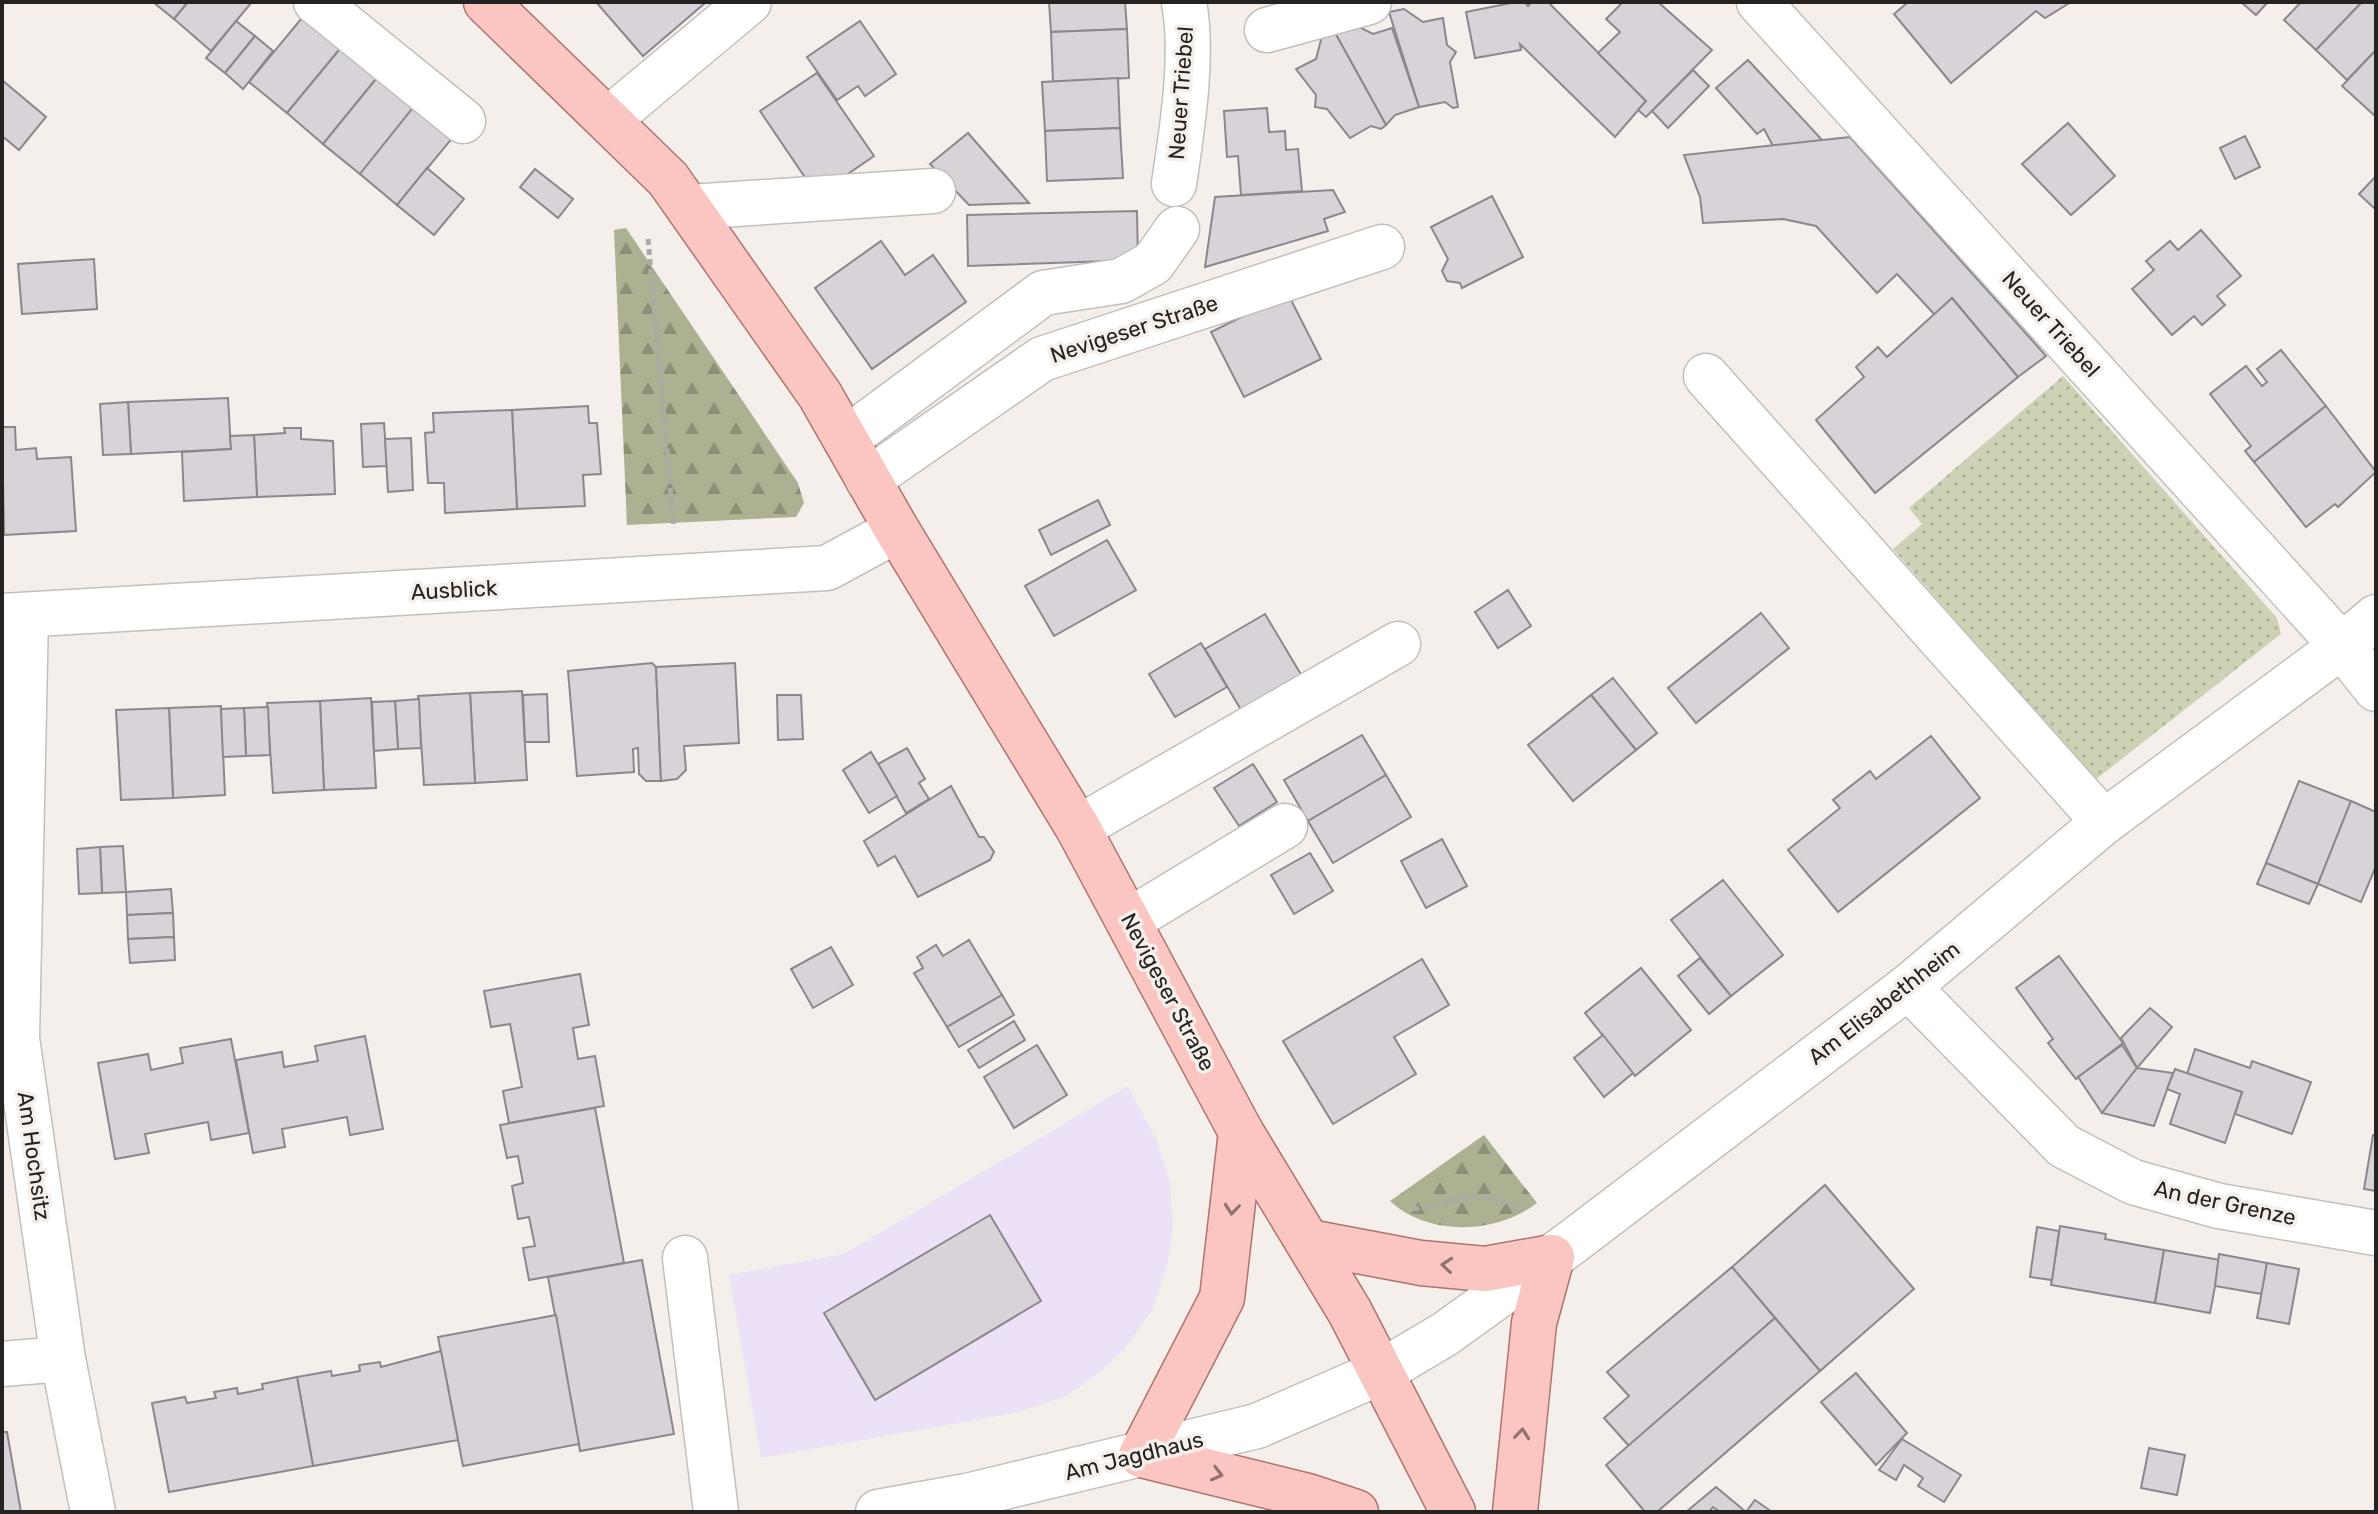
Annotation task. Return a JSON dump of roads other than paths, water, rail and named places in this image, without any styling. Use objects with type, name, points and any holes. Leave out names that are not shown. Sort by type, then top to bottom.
[{"type":"main road","name":"Nevigeser Straße","points":[[486,2],[609,119],[679,193],[812,383],[897,530],[1078,828],[1241,1132],[1310,1242],[1453,1512]]},
{"type":"main road","points":[[1241,1132],[1222,1298],[1141,1455],[1308,1496],[1356,1512]]},
{"type":"main road","points":[[1310,1242],[1421,1263],[1485,1269],[1552,1257],[1534,1323],[1515,1512]]},
{"type":"street","points":[[316,2],[463,121]]},
{"type":"street","points":[[609,119],[749,2]]},
{"type":"street","name":"Neuer Triebel","points":[[1174,184],[1181,137],[1188,22],[1184,2]]},
{"type":"street","points":[[1267,30],[1369,2]]},
{"type":"street","name":"Neuer Triebel","points":[[1759,2],[2342,646],[2376,689]]},
{"type":"street","points":[[679,193],[933,191]]},
{"type":"street","points":[[846,439],[1043,293],[1121,281],[1153,263],[1177,229]]},
{"type":"street","name":"Nevigeser Straße","points":[[868,480],[1042,359],[1382,247]]},
{"type":"street","points":[[1706,376],[2104,822]]},
{"type":"street","name":"Ausblick","points":[[14,616],[827,568],[897,530]]},
{"type":"street","name":"Am Hochsitz","points":[[14,616],[10,995],[63,1359],[93,1512]]},
{"type":"street","name":"Am Elisabethheim","points":[[1381,1372],[1445,1334],[1552,1257],[1908,987],[2104,822],[2342,646],[2376,617]]},
{"type":"street","points":[[1078,828],[1398,644]]},
{"type":"street","points":[[1130,920],[1285,826]]},
{"type":"street","name":"An der Grenze","points":[[1908,987],[2064,1146],[2133,1182],[2219,1206],[2376,1233]]},
{"type":"street","points":[[685,1258],[716,1512]]},
{"type":"street","points":[[2,1364],[63,1359]]},
{"type":"street","name":"Am Jagdhaus","points":[[878,1512],[967,1496],[1257,1426],[1381,1372]]}]
